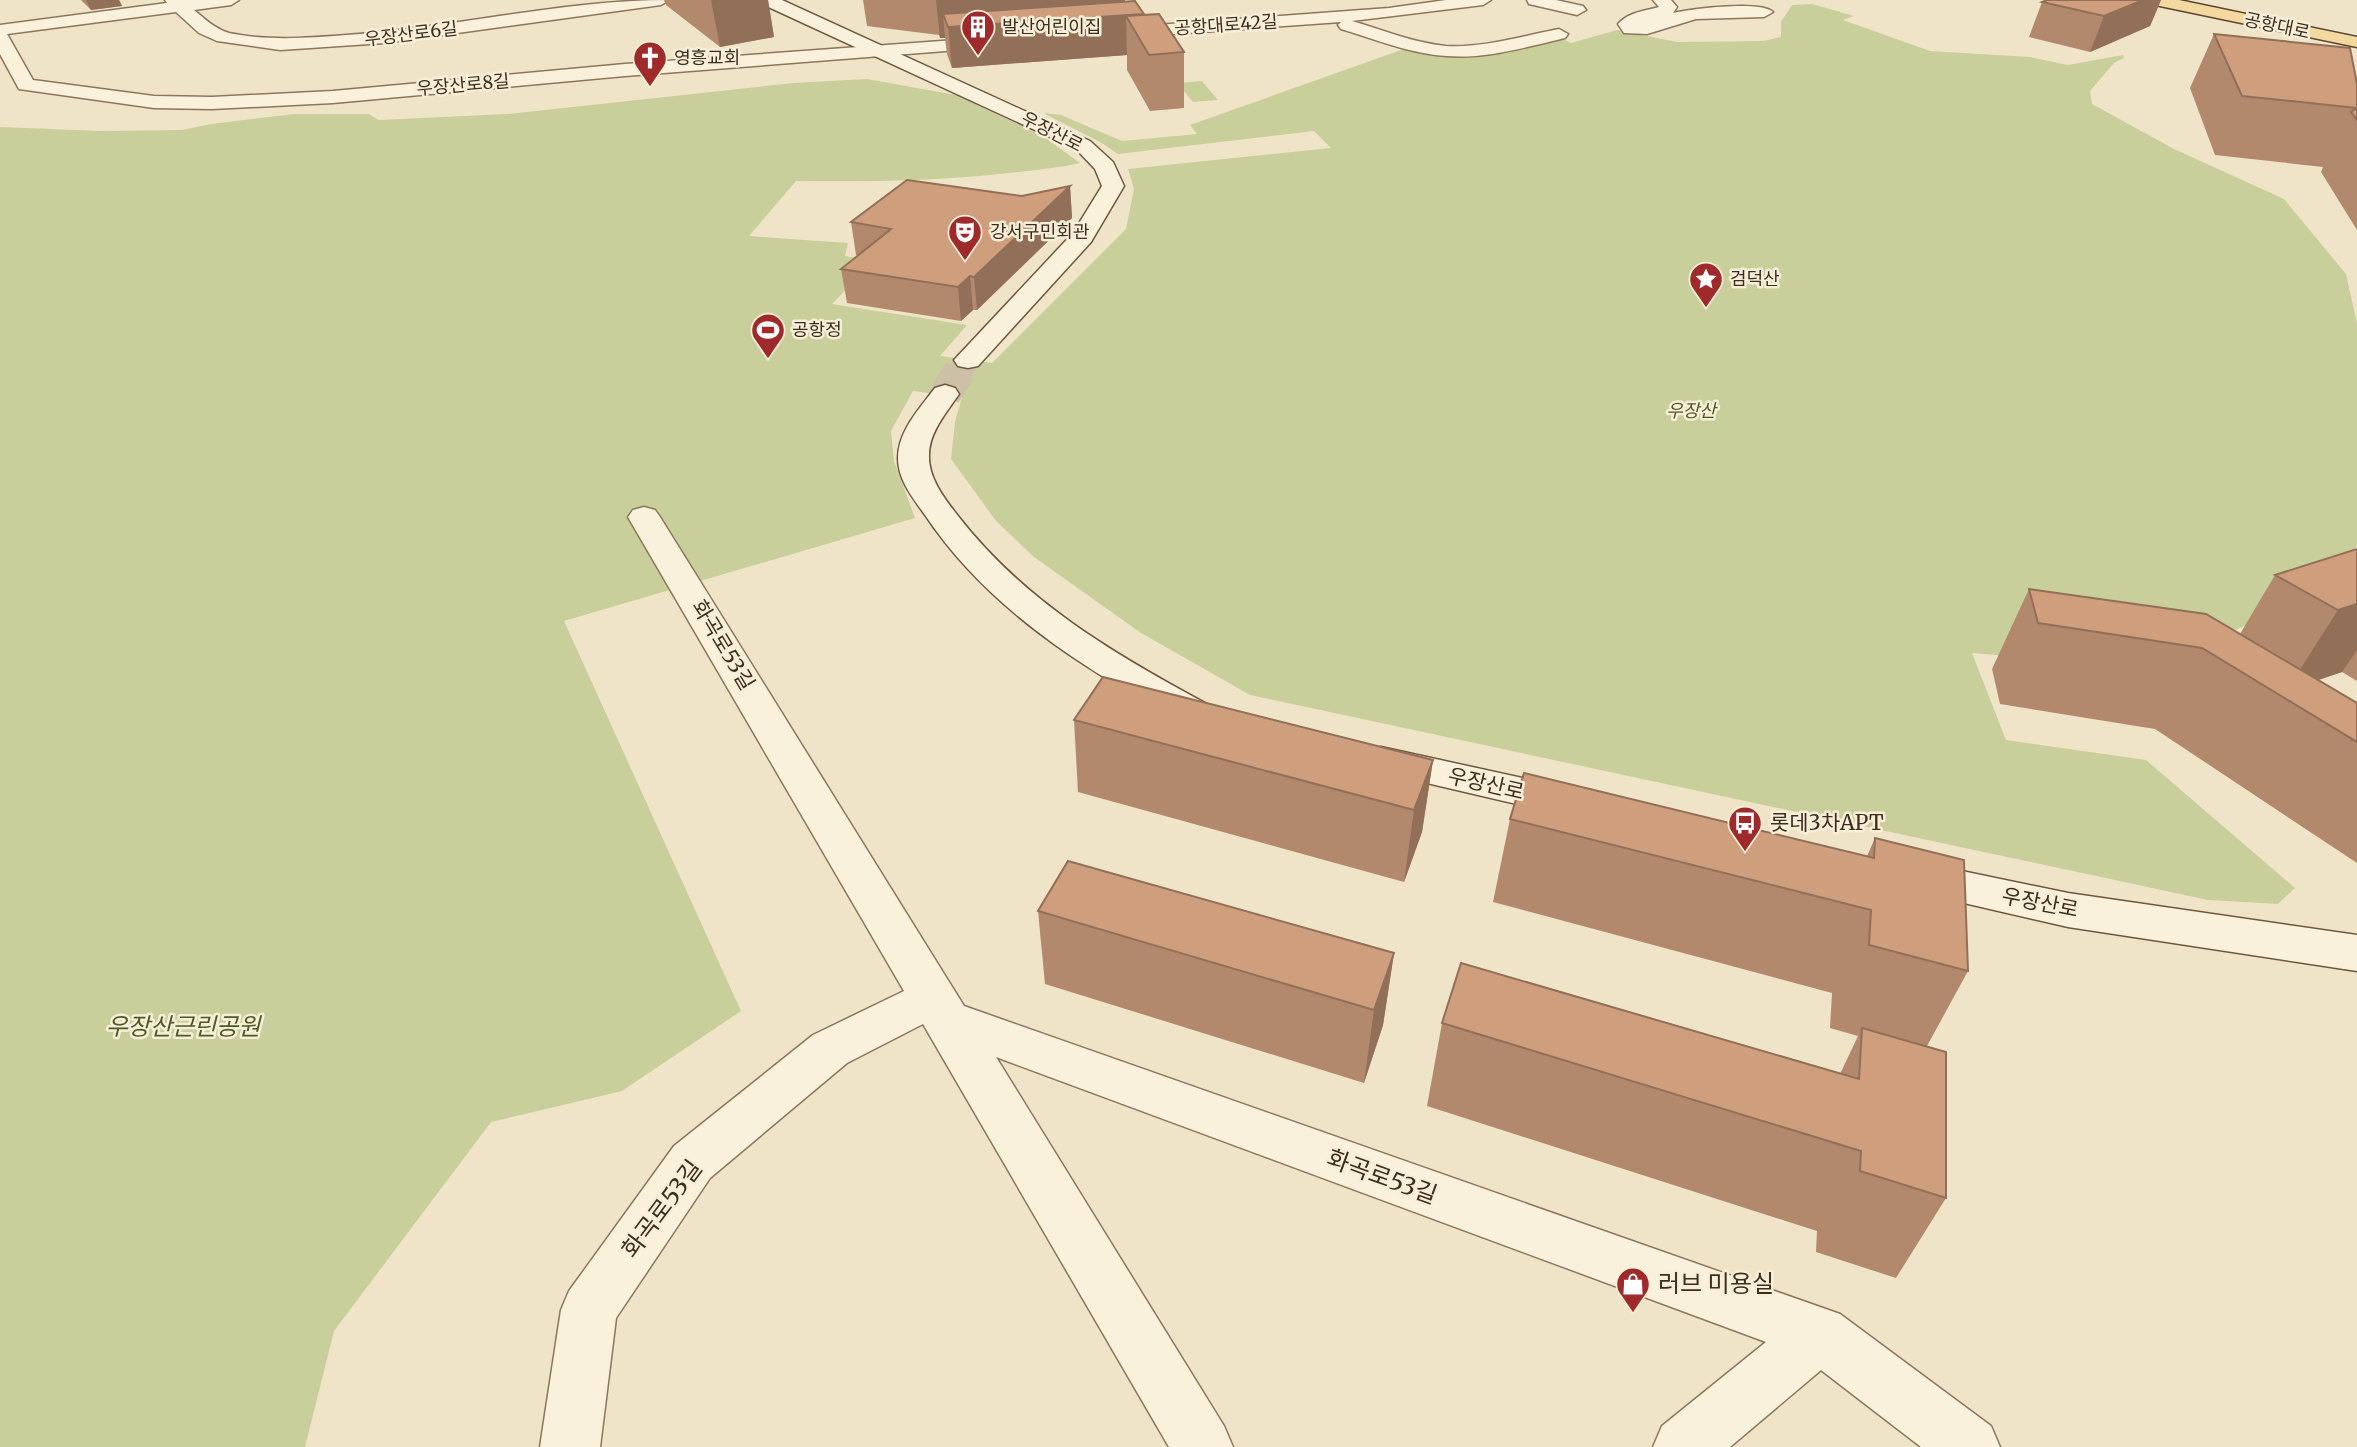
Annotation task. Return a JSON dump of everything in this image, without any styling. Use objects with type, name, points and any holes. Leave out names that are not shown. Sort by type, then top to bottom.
[{"type":"main road","name":"공항대로","points":[[2155,0],[2357,42]]},
{"type":"main road","name":"공항대로","points":[[2219,0],[2357,30]]},
{"type":"street","points":[[0,30],[176,3],[231,0]]},
{"type":"street","name":"우장산로6길","points":[[176,3],[205,29],[223,37],[280,45],[385,38],[661,0]]},
{"type":"street","name":"우장산로","points":[[768,0],[1083,145],[1105,167],[1113,186],[1083,237],[968,360]]},
{"type":"street","name":"공항대로42길","points":[[1095,34],[1324,18],[1483,0]]},
{"type":"street","points":[[1535,0],[1577,10]]},
{"type":"street","points":[[1661,0],[1669,7],[1666,11],[1636,18],[1627,24],[1630,29],[1658,28],[1689,14],[1764,12]]},
{"type":"street","name":"공항대로42길","points":[[1285,5],[1416,45],[1446,51],[1470,51],[1559,34]]},
{"type":"street","name":"공항대로42길","points":[[1437,7],[1475,21]]},
{"type":"street","name":"공항대로42길","points":[[1501,31],[1527,40]]},
{"type":"street","points":[[0,37],[26,85],[50,88]]},
{"type":"street","points":[[877,50],[1013,40]]},
{"type":"street","name":"우장산로8길","points":[[50,88],[154,102],[212,103],[333,97],[877,50]]},
{"type":"street","points":[[12,92],[50,88]]},
{"type":"street","points":[[945,394],[916,438],[914,466],[926,494],[957,539],[1035,615],[1135,681],[1214,723],[1227,726]]},
{"type":"street","name":"화곡로53길","points":[[644,517],[685,581],[938,1009],[1203,1447]]},
{"type":"street","name":"우장산로","points":[[1347,753],[1603,810]]},
{"type":"street","name":"우장산로","points":[[1873,868],[2068,910],[2357,953]]},
{"type":"street","name":"화곡로53길","points":[[570,1447],[589,1310],[692,1162],[830,1049],[938,1009],[1819,1334],[1970,1447]]},
{"type":"street","points":[[1683,1447],[1819,1334]]},
{"type":"green space","points":[[1812,4],[1854,16],[1843,20],[1930,51],[2030,57],[2068,65],[2123,55],[2124,58],[2114,63],[2090,91],[2092,104],[2174,149],[2284,199],[2346,274],[2357,324],[2357,546],[2290,609],[2137,667],[1972,653],[2006,740],[2146,760],[2295,888],[2278,904],[2208,900],[1250,695],[1141,633],[1034,557],[996,521],[951,459],[955,422],[962,397],[913,391],[891,431],[894,461],[915,518],[564,621],[741,1011],[622,1091],[491,1122],[334,1331],[305,1447],[0,1447],[0,127],[101,131],[182,130],[294,114],[369,114],[379,120],[507,114],[793,83],[867,79],[956,95],[1043,136],[1080,163],[1040,170],[949,178],[796,181],[749,236],[848,243],[845,256],[874,261],[832,304],[967,325],[940,356],[992,363],[1126,229],[1134,189],[1128,169],[1331,148],[1314,131],[1118,154],[1043,113],[1061,115],[1122,141],[1197,134],[1190,125],[1407,48],[1434,54],[1558,37],[1571,43],[1617,30],[1677,42],[1763,41],[1781,37],[1781,22],[1792,5]]},
{"type":"green space","points":[[1202,81],[1218,100],[1193,102],[1177,83]]},
{"type":"building","points":[[2143,0],[2104,16],[2042,2]]},
{"type":"building","points":[[1135,1],[1144,14],[948,27],[943,14]]},
{"type":"building","points":[[1159,14],[1184,52],[1149,55],[1126,16]]},
{"type":"building","points":[[2214,34],[2350,48],[2357,84],[2357,108],[2242,96]]},
{"type":"building","points":[[2357,108],[2357,120],[2351,112]]},
{"type":"building","points":[[907,180],[1022,196],[1070,186],[974,277],[970,276],[958,287],[841,269],[891,229],[851,222]]},
{"type":"building","points":[[2357,549],[2357,604],[2338,610],[2275,575]]},
{"type":"building","points":[[2029,589],[2206,614],[2357,703],[2357,742],[2202,648],[2038,623]]},
{"type":"building","points":[[1103,677],[1433,760],[1414,810],[1074,720]]},
{"type":"building","points":[[1524,773],[1874,858],[1875,838],[1964,860],[1968,971],[1869,945],[1871,910],[1510,819]]},
{"type":"building","points":[[1068,861],[1394,953],[1374,1010],[1038,911]]},
{"type":"building","points":[[1461,963],[1859,1079],[1862,1028],[1946,1052],[1946,1198],[1860,1171],[1861,1151],[1442,1023]]},
{"type":"tunnel","points":[[959,373],[968,360]]},
{"type":"tunnel","points":[[945,394],[960,371]]},
{"type":"place","name":"발산어린이집","points":[[978,57]]},
{"type":"place","name":"영흥교회","points":[[650,88]]},
{"type":"place","name":"강서구민회관","points":[[965,262]]},
{"type":"place","name":"검덕산","points":[[1706,309]]},
{"type":"place","name":"공항정","points":[[768,360]]},
{"type":"place","name":"롯데3차APT","points":[[1745,853]]},
{"type":"place","name":"러브 미용실","points":[[1633,1314]]},
{"type":"park label","name":"우장산","points":[[1691,411]]},
{"type":"park label","name":"우장산근린공원","points":[[183,1027]]}]
